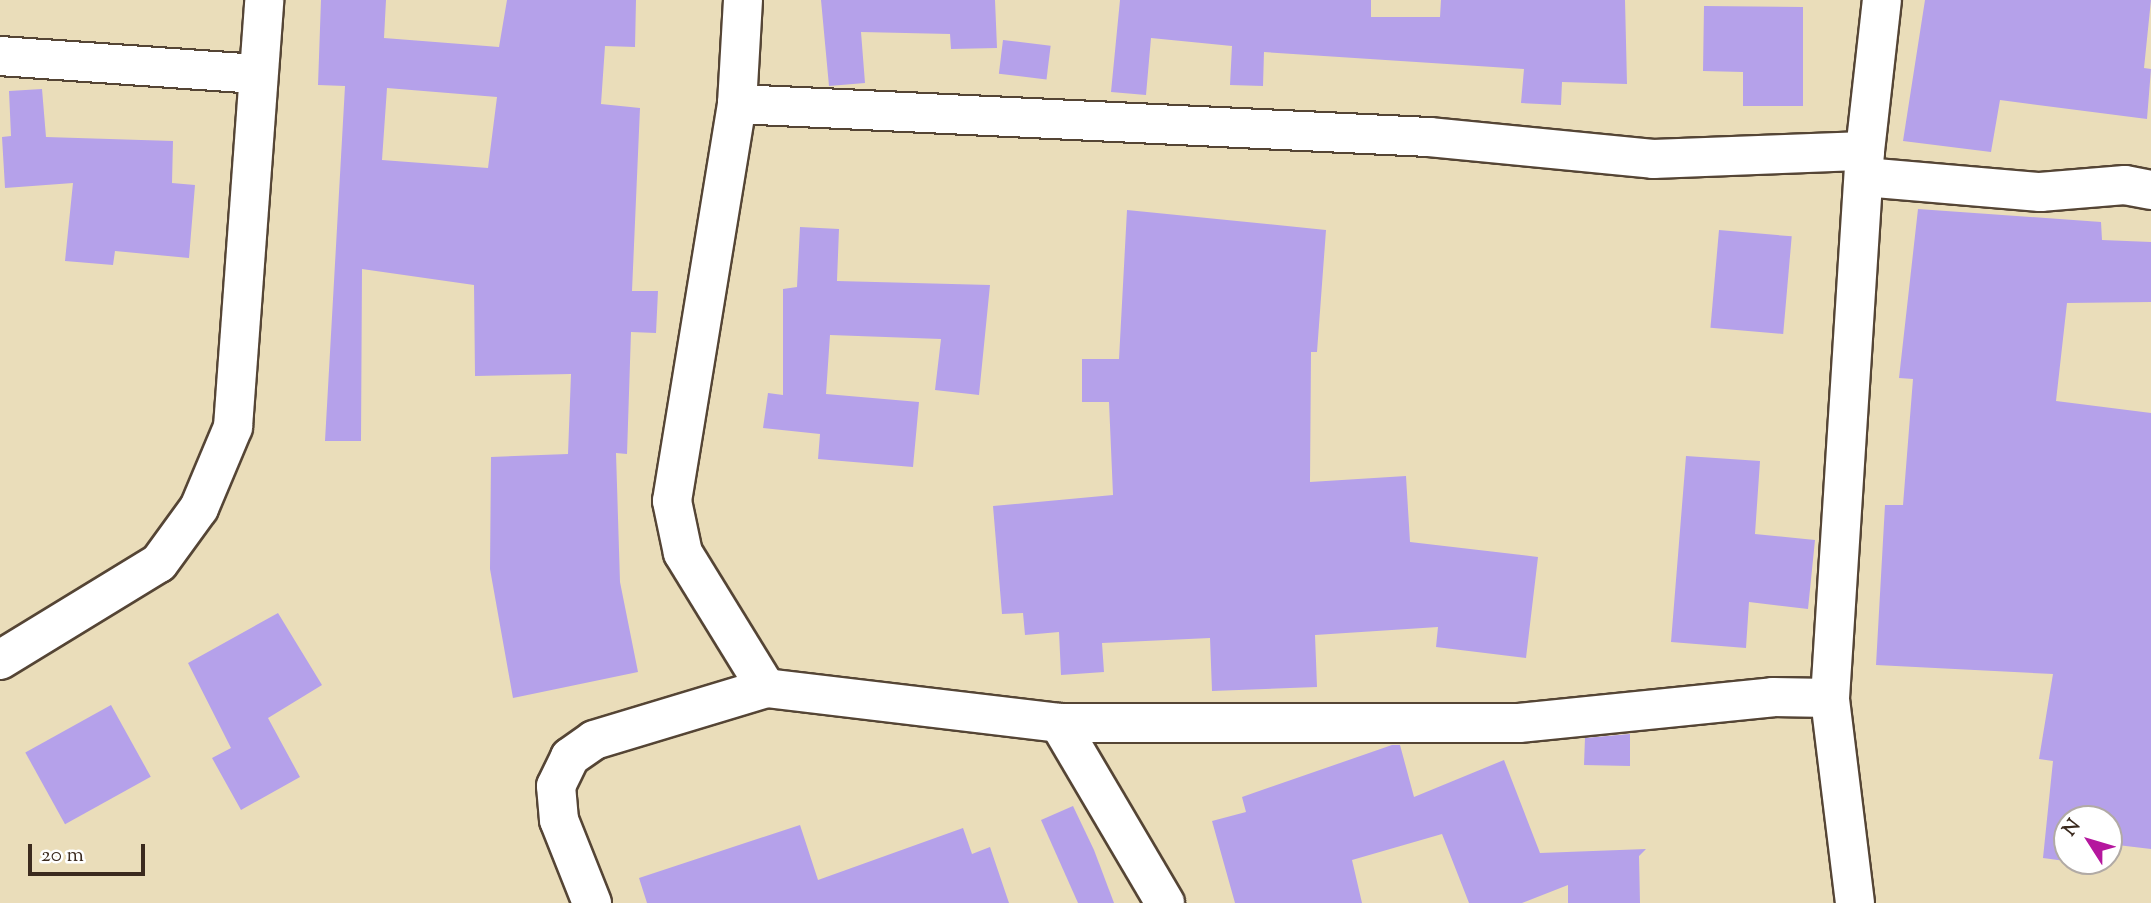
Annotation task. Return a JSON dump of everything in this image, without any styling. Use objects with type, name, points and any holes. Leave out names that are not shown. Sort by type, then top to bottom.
[{"type":"street","points":[[0,660],[159,563],[199,508],[233,427],[264,0]]},
{"type":"street","points":[[743,0],[737,104],[672,501],[683,553],[766,688]]},
{"type":"street","points":[[1855,903],[1830,698],[1865,164],[1882,0]]},
{"type":"street","points":[[0,56],[257,74]]},
{"type":"street","points":[[737,104],[1429,137],[1653,159],[1865,164],[2040,192],[2125,185],[2151,190]]},
{"type":"street","points":[[592,903],[559,820],[556,786],[570,757],[594,740],[766,688],[1059,723],[1519,723],[1773,697],[1830,698]]},
{"type":"street","points":[[1059,723],[1165,903]]},
{"type":"building","points":[[321,0],[386,0],[384,38],[499,47],[507,0],[636,0],[635,47],[605,46],[601,104],[640,108],[632,291],[658,291],[656,333],[631,332],[627,454],[616,453],[620,582],[638,672],[513,698],[490,569],[491,457],[568,454],[571,374],[475,376],[474,285],[362,269],[361,441],[325,441],[345,86],[318,85]],"holes":[[[387,88],[497,97],[488,168],[382,160]]]},
{"type":"building","points":[[821,0],[995,0],[997,48],[951,49],[950,34],[861,32],[865,83],[829,86]]},
{"type":"building","points":[[1120,0],[1371,0],[1371,17],[1440,17],[1441,0],[1625,0],[1627,84],[1562,82],[1561,105],[1521,103],[1524,69],[1264,52],[1263,86],[1230,85],[1232,46],[1151,38],[1146,95],[1111,92]]},
{"type":"building","points":[[1925,0],[2151,0],[2144,68],[2151,69],[2147,119],[2000,100],[1991,152],[1903,141]]},
{"type":"building","points":[[1704,6],[1803,7],[1803,106],[1743,106],[1743,72],[1703,71]]},
{"type":"building","points":[[1003,40],[1051,46],[1046,80],[999,74]]},
{"type":"building","points":[[42,89],[46,137],[173,141],[172,183],[195,185],[189,258],[115,251],[113,265],[65,261],[73,183],[5,188],[2,137],[11,136],[9,91]]},
{"type":"building","points":[[1918,209],[2101,222],[2102,240],[2151,242],[2151,302],[2067,303],[2056,401],[2151,413],[2151,849],[2123,846],[2123,805],[2053,805],[2053,859],[2043,858],[2053,761],[2039,759],[2053,674],[1876,665],[1885,505],[1903,505],[1913,379],[1899,378]]},
{"type":"building","points":[[1127,210],[1326,230],[1317,352],[1311,352],[1310,482],[1406,476],[1410,542],[1538,557],[1526,658],[1436,647],[1438,627],[1315,635],[1317,687],[1212,691],[1210,638],[1102,643],[1104,672],[1061,675],[1059,632],[1025,635],[1023,613],[1002,614],[993,506],[1113,495],[1109,402],[1082,402],[1082,359],[1119,359]]},
{"type":"building","points":[[800,227],[839,229],[837,281],[990,285],[979,395],[935,390],[941,339],[830,335],[826,394],[919,402],[913,467],[818,459],[820,434],[763,428],[768,393],[783,395],[783,289],[797,287]]},
{"type":"building","points":[[1719,230],[1792,236],[1783,334],[1710,328]]},
{"type":"building","points":[[1686,456],[1760,461],[1755,534],[1815,540],[1808,609],[1749,602],[1746,648],[1671,642]]},
{"type":"building","points":[[278,613],[322,685],[268,718],[300,777],[241,810],[212,758],[231,748],[188,663]]},
{"type":"building","points":[[111,705],[151,777],[65,824],[25,753]]},
{"type":"building","points":[[1630,734],[1630,766],[1584,765],[1585,738]]},
{"type":"building","points":[[1392,745],[1400,745],[1414,797],[1504,760],[1540,853],[1646,849],[1639,856],[1640,903],[1568,903],[1568,885],[1522,903],[1469,903],[1442,834],[1352,860],[1362,903],[1235,903],[1212,821],[1246,812],[1242,797]]},
{"type":"building","points":[[1073,806],[1094,850],[1114,903],[1078,903],[1041,820]]},
{"type":"building","points":[[800,825],[818,880],[963,828],[972,854],[990,847],[1009,903],[647,903],[639,878]]}]
